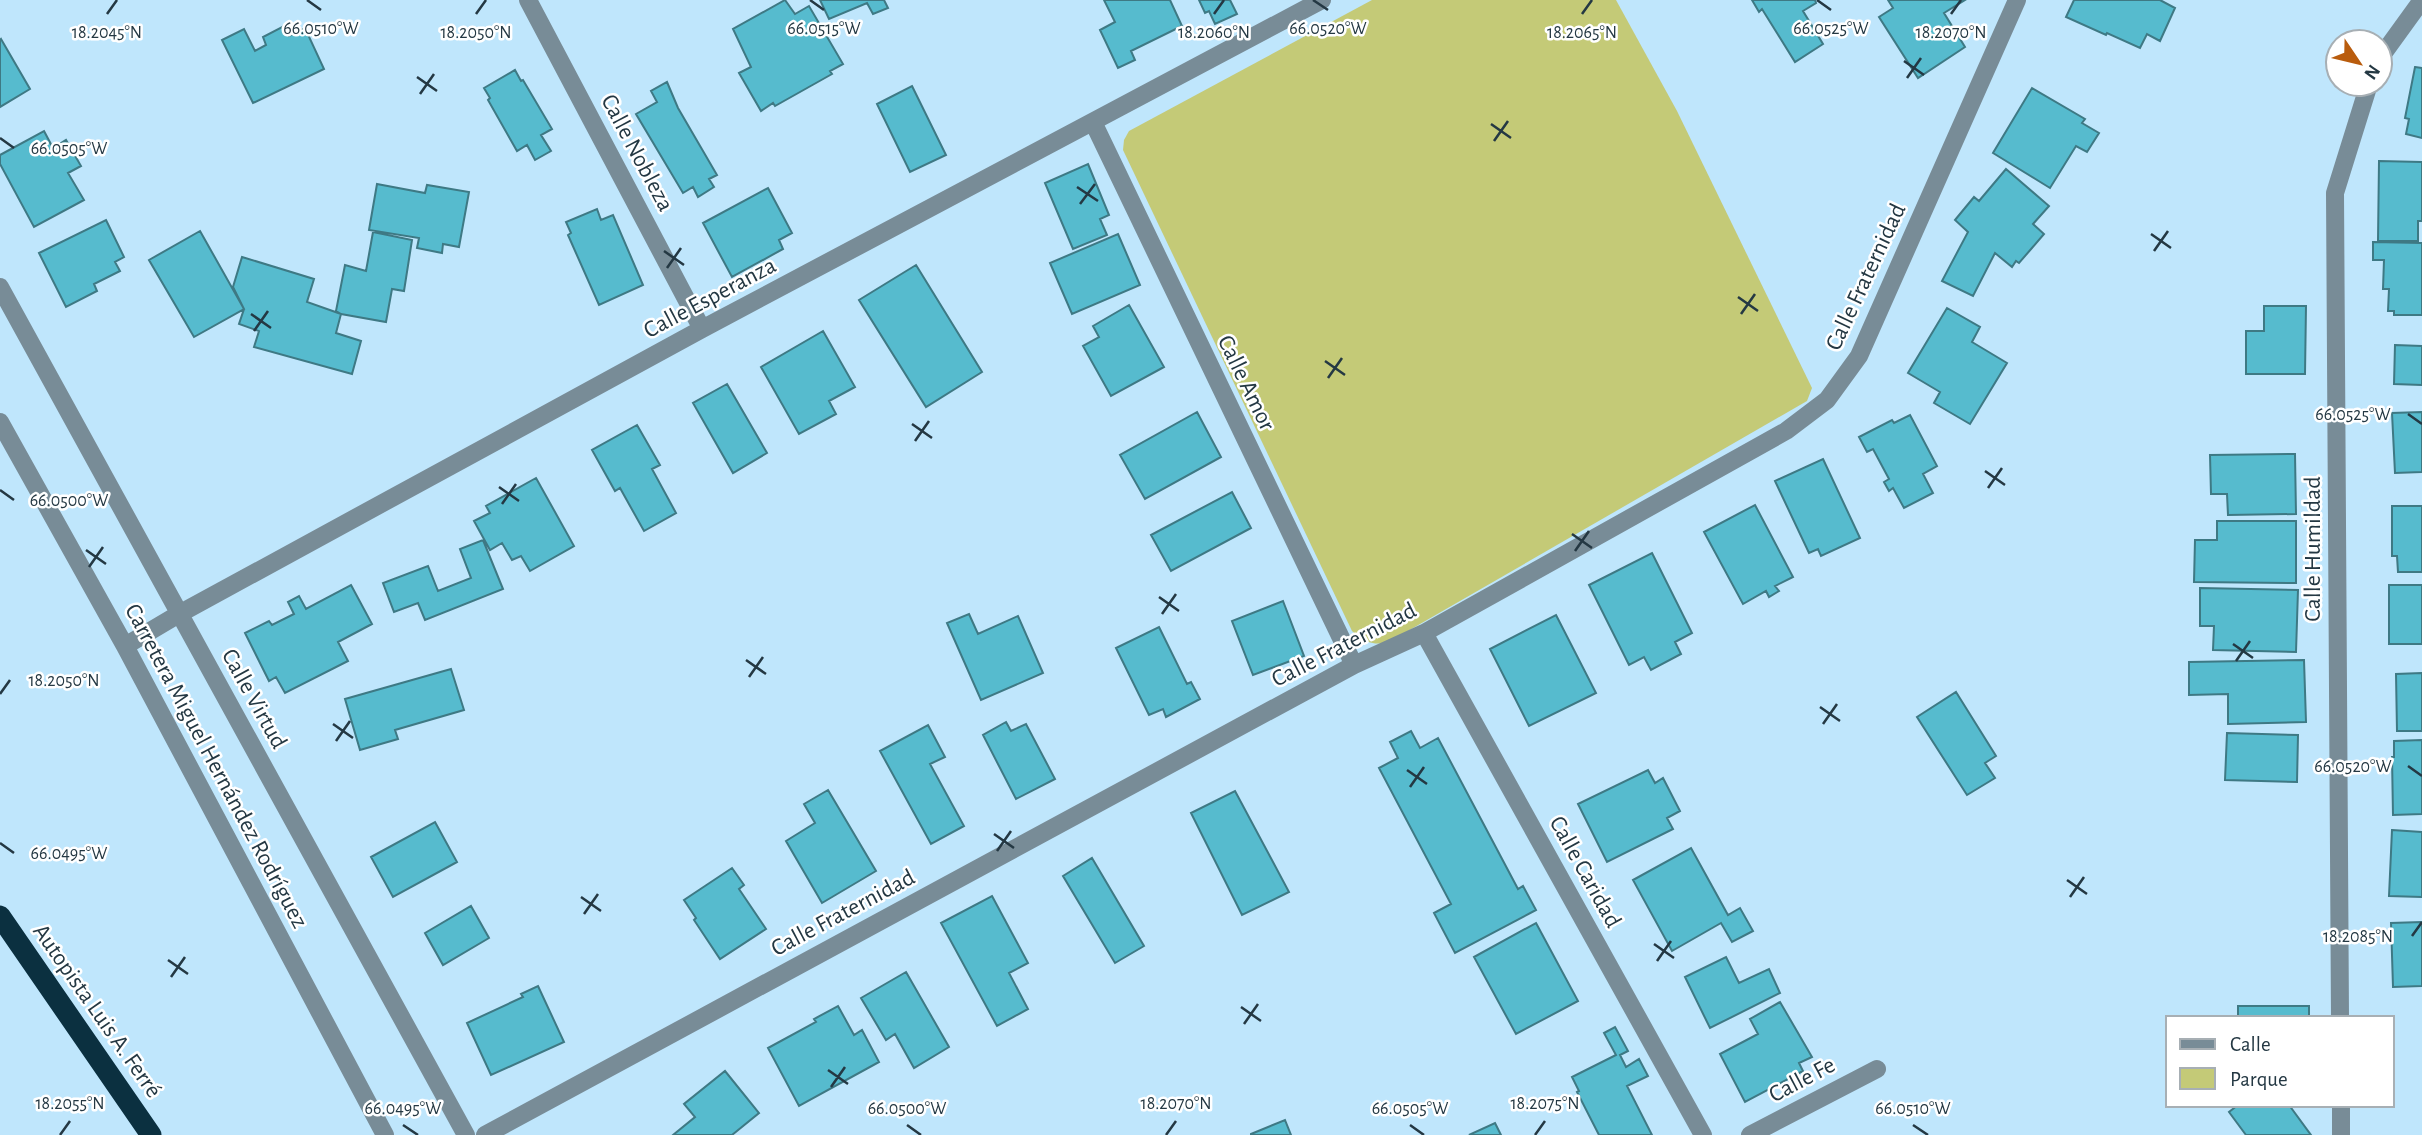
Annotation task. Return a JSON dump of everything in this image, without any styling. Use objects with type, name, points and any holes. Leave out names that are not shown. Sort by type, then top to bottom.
[{"type":"highway","name":"Autopista Luis A. Ferré","points":[[0,916],[151,1135]]},
{"type":"street","name":"Calle Nobleza","points":[[528,0],[702,329]]},
{"type":"street","name":"Calle Esperanza","points":[[125,646],[702,329],[1322,0]]},
{"type":"street","name":"Calle Fraternidad","points":[[485,1135],[1354,665],[1424,633],[1786,431],[1827,400],[1859,356],[2018,0]]},
{"type":"street","points":[[2394,39],[2422,0]]},
{"type":"street","name":"Calle Humildad","points":[[2340,1016],[2335,193],[2364,98]]},
{"type":"street","name":"Calle Amor","points":[[1093,122],[1354,665]]},
{"type":"street","name":"Calle Virtud","points":[[0,287],[466,1135]]},
{"type":"street","name":"Carretera Miguel Hernández Rodríguez","points":[[0,422],[125,646],[385,1135]]},
{"type":"street","name":"Calle Caridad","points":[[1424,633],[1703,1135]]},
{"type":"street","name":"Calle Fe","points":[[1750,1135],[1877,1069]]},
{"type":"street","points":[[2341,1107],[2341,1135]]},
{"type":"green space","points":[[1372,0],[1616,0],[1677,111],[1812,388],[1807,401],[1382,644],[1368,642],[1352,631],[1123,150],[1129,131]]},
{"type":"building","points":[[785,0],[795,14],[809,6],[843,64],[830,71],[832,74],[761,111],[739,73],[751,67],[733,29]]},
{"type":"building","points":[[820,0],[884,0],[888,8],[873,14],[867,3],[829,19]]},
{"type":"building","points":[[1104,0],[1170,0],[1182,26],[1131,51],[1135,60],[1118,68],[1100,30],[1115,22]]},
{"type":"building","points":[[1199,0],[1230,0],[1237,14],[1215,24],[1209,11],[1205,13]]},
{"type":"building","points":[[1752,0],[1815,0],[1816,3],[1803,11],[1823,44],[1795,62],[1762,9],[1759,12]]},
{"type":"building","points":[[1888,0],[1965,0],[1944,13],[1965,47],[1918,78],[1879,17],[1893,8]]},
{"type":"building","points":[[2074,0],[2160,0],[2175,8],[2160,41],[2147,34],[2140,48],[2066,17]]},
{"type":"building","points":[[284,26],[289,36],[305,28],[324,69],[253,103],[222,40],[244,29],[255,51],[266,45],[263,37]]},
{"type":"building","points":[[0,40],[30,89],[0,107]]},
{"type":"building","points":[[2415,67],[2422,68],[2422,138],[2406,134],[2409,119],[2405,118]]},
{"type":"building","points":[[515,70],[552,129],[541,135],[551,151],[535,160],[527,145],[517,151],[484,88]]},
{"type":"building","points":[[667,82],[678,108],[717,175],[709,179],[714,187],[698,197],[693,187],[683,193],[636,114],[657,102],[651,91]]},
{"type":"building","points":[[912,86],[946,155],[910,172],[877,104]]},
{"type":"building","points":[[2032,88],[2085,119],[2082,123],[2099,133],[2087,152],[2076,146],[2050,188],[1993,153]]},
{"type":"building","points":[[44,131],[53,148],[66,140],[81,166],[68,173],[84,200],[34,227],[0,164],[0,155]]},
{"type":"building","points":[[2379,161],[2422,162],[2422,221],[2418,221],[2418,241],[2378,241]]},
{"type":"building","points":[[1088,164],[1109,215],[1100,219],[1107,235],[1073,249],[1045,183]]},
{"type":"building","points":[[2006,169],[2049,206],[2033,224],[2044,234],[2019,263],[2016,261],[2012,267],[1995,253],[1973,296],[1942,281],[1968,232],[1955,220],[1974,197],[1979,201]]},
{"type":"building","points":[[377,184],[425,193],[427,185],[469,192],[459,247],[443,244],[442,253],[417,248],[419,238],[369,230]]},
{"type":"building","points":[[768,188],[792,233],[779,240],[783,249],[732,277],[703,223]]},
{"type":"building","points":[[597,209],[601,220],[613,215],[643,285],[599,305],[568,235],[571,233],[566,222]]},
{"type":"building","points":[[106,220],[124,257],[115,262],[120,271],[94,284],[97,291],[66,307],[39,253]]},
{"type":"building","points":[[200,231],[244,309],[194,337],[149,260]]},
{"type":"building","points":[[373,232],[412,240],[404,291],[392,289],[386,322],[336,311],[345,265],[366,271]]},
{"type":"building","points":[[1118,234],[1140,285],[1072,314],[1050,263]]},
{"type":"building","points":[[2373,242],[2422,243],[2422,315],[2394,315],[2394,311],[2388,311],[2389,289],[2383,289],[2384,260],[2373,260]]},
{"type":"building","points":[[242,257],[314,279],[307,302],[341,314],[336,333],[361,341],[352,374],[254,347],[259,331],[239,324],[244,309],[233,287]]},
{"type":"building","points":[[916,265],[982,372],[926,407],[859,300]]},
{"type":"building","points":[[1129,305],[1164,367],[1111,396],[1083,346],[1099,337],[1093,326]]},
{"type":"building","points":[[2264,306],[2306,306],[2305,374],[2246,374],[2246,331],[2264,331]]},
{"type":"building","points":[[1947,308],[1980,327],[1972,342],[2007,363],[1970,424],[1934,403],[1940,392],[1908,373]]},
{"type":"building","points":[[823,331],[855,387],[829,401],[836,414],[799,434],[761,367]]},
{"type":"building","points":[[2395,345],[2422,346],[2422,385],[2394,384]]},
{"type":"building","points":[[727,384],[767,453],[733,473],[693,403]]},
{"type":"building","points":[[1197,412],[1221,457],[1145,499],[1120,455]]},
{"type":"building","points":[[2422,412],[2422,472],[2395,473],[2392,413]]},
{"type":"building","points":[[1910,415],[1937,466],[1923,474],[1933,493],[1904,508],[1893,488],[1889,491],[1884,482],[1889,479],[1873,449],[1867,452],[1859,437],[1892,420],[1894,423]]},
{"type":"building","points":[[637,425],[660,465],[652,469],[676,513],[644,531],[620,488],[615,491],[592,450]]},
{"type":"building","points":[[2295,454],[2296,514],[2228,515],[2227,494],[2211,494],[2210,455]]},
{"type":"building","points":[[1823,459],[1860,538],[1821,556],[1818,549],[1809,553],[1775,481]]},
{"type":"building","points":[[536,478],[574,546],[530,571],[521,556],[512,560],[502,543],[490,550],[474,521],[490,513],[486,506]]},
{"type":"building","points":[[1232,492],[1251,528],[1171,571],[1151,535]]},
{"type":"building","points":[[1755,505],[1793,577],[1775,586],[1779,591],[1769,597],[1766,591],[1743,604],[1704,532]]},
{"type":"building","points":[[2392,506],[2422,506],[2422,572],[2398,572],[2397,556],[2392,556]]},
{"type":"building","points":[[2217,521],[2296,521],[2296,583],[2194,582],[2195,540],[2217,540]]},
{"type":"building","points":[[483,540],[503,589],[425,620],[418,603],[394,612],[383,583],[428,566],[438,591],[471,578],[460,549]]},
{"type":"building","points":[[1652,553],[1692,633],[1675,642],[1681,654],[1651,670],[1644,657],[1629,665],[1589,585]]},
{"type":"building","points":[[351,585],[372,624],[338,642],[348,661],[285,693],[276,677],[269,681],[245,633],[269,621],[272,625],[294,614],[288,602],[299,596],[306,609]]},
{"type":"building","points":[[2389,585],[2422,585],[2422,644],[2389,644]]},
{"type":"building","points":[[2200,588],[2298,590],[2296,652],[2213,650],[2214,626],[2200,626]]},
{"type":"building","points":[[1283,601],[1304,656],[1253,675],[1232,621]]},
{"type":"building","points":[[969,614],[978,634],[1018,616],[1043,673],[981,700],[947,623]]},
{"type":"building","points":[[1556,615],[1596,693],[1529,726],[1490,649]]},
{"type":"building","points":[[1159,627],[1187,684],[1191,682],[1200,699],[1166,717],[1163,709],[1149,715],[1116,648]]},
{"type":"building","points":[[2304,660],[2306,722],[2228,724],[2228,694],[2189,695],[2189,662]]},
{"type":"building","points":[[451,669],[464,710],[395,730],[398,739],[360,750],[345,699]]},
{"type":"building","points":[[2422,673],[2422,731],[2397,731],[2396,674]]},
{"type":"building","points":[[1956,692],[1996,756],[1985,763],[1995,778],[1967,795],[1917,717]]},
{"type":"building","points":[[1006,722],[1011,731],[1026,724],[1055,779],[1016,799],[983,735]]},
{"type":"building","points":[[928,725],[945,757],[930,764],[964,826],[931,844],[880,751]]},
{"type":"building","points":[[1411,731],[1420,748],[1438,738],[1518,889],[1523,886],[1536,910],[1455,953],[1434,913],[1451,904],[1379,768],[1398,758],[1390,742]]},
{"type":"building","points":[[2227,733],[2298,735],[2297,782],[2225,780]]},
{"type":"building","points":[[2422,740],[2422,814],[2393,815],[2394,741]]},
{"type":"building","points":[[1648,770],[1655,783],[1663,778],[1680,811],[1667,818],[1673,829],[1607,862],[1578,804]]},
{"type":"building","points":[[828,790],[876,871],[822,903],[786,841],[815,823],[804,804]]},
{"type":"building","points":[[1235,791],[1289,892],[1242,915],[1191,813]]},
{"type":"building","points":[[435,822],[457,862],[393,897],[371,857]]},
{"type":"building","points":[[2392,830],[2422,832],[2422,897],[2389,896]]},
{"type":"building","points":[[1691,848],[1728,915],[1740,908],[1753,931],[1732,942],[1721,923],[1672,951],[1633,880]]},
{"type":"building","points":[[1092,858],[1144,946],[1115,963],[1063,876]]},
{"type":"building","points":[[732,868],[744,885],[739,889],[766,929],[720,959],[684,900]]},
{"type":"building","points":[[992,896],[1028,963],[1009,973],[1028,1009],[997,1026],[941,923]]},
{"type":"building","points":[[471,906],[489,938],[443,965],[425,933]]},
{"type":"building","points":[[2422,922],[2422,986],[2393,987],[2391,923]]},
{"type":"building","points":[[1536,923],[1578,1001],[1516,1034],[1474,957]]},
{"type":"building","points":[[1726,957],[1739,983],[1769,969],[1780,993],[1710,1028],[1685,977]]},
{"type":"building","points":[[906,972],[949,1047],[914,1068],[895,1034],[886,1040],[861,998]]},
{"type":"building","points":[[538,986],[564,1042],[491,1075],[467,1023],[523,997],[521,994]]},
{"type":"building","points":[[1780,1002],[1812,1057],[1799,1063],[1803,1071],[1745,1102],[1720,1054],[1758,1034],[1750,1019]]},
{"type":"building","points":[[838,1006],[854,1035],[862,1030],[879,1062],[799,1106],[768,1048],[816,1022],[814,1019]]},
{"type":"building","points":[[2238,1006],[2309,1006],[2309,1016],[2238,1016]]},
{"type":"building","points":[[1615,1027],[1628,1051],[1620,1055],[1626,1067],[1639,1059],[1648,1076],[1627,1086],[1652,1135],[1599,1135],[1577,1092],[1579,1091],[1572,1077],[1616,1055],[1604,1033]]},
{"type":"building","points":[[725,1071],[759,1113],[732,1135],[673,1135],[695,1117],[684,1104]]},
{"type":"building","points":[[2235,1107],[2290,1107],[2311,1135],[2246,1135],[2229,1112]]},
{"type":"building","points":[[1285,1120],[1291,1135],[1251,1135],[1251,1134]]},
{"type":"building","points":[[1495,1123],[1501,1135],[1469,1135]]}]
